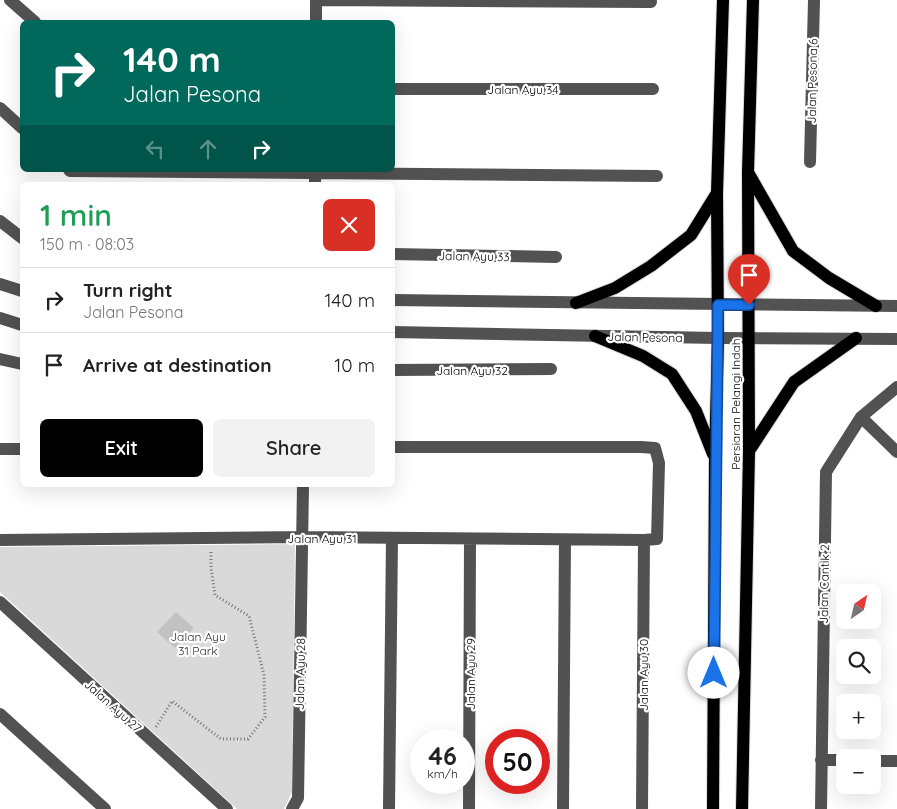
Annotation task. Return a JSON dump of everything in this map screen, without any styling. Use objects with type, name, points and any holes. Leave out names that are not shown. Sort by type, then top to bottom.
[{"type":"main road","name":"Persiaran Pelangi Indah","points":[[713,809],[718,193],[723,0]]},
{"type":"main road","name":"Persiaran Pelangi Indah","points":[[742,809],[749,451],[748,172],[753,0]]},
{"type":"main road","points":[[748,172],[793,251],[829,278],[876,306]]},
{"type":"main road","points":[[576,303],[615,288],[651,266],[691,235],[718,193]]},
{"type":"main road","points":[[595,336],[643,356],[672,374],[696,411],[715,458]]},
{"type":"main road","points":[[749,451],[794,382],[856,338]]},
{"type":"street","points":[[10,0],[34,20]]},
{"type":"street","points":[[316,0],[316,20]]},
{"type":"street","points":[[320,0],[651,2]]},
{"type":"street","name":"Jalan Pesona 6","points":[[810,162],[814,0]]},
{"type":"street","name":"Jalan Ayu 34","points":[[395,89],[653,89]]},
{"type":"street","points":[[0,108],[20,126]]},
{"type":"street","points":[[80,172],[315,176],[657,176]]},
{"type":"street","points":[[0,221],[20,236]]},
{"type":"street","name":"Jalan Ayu 33","points":[[395,254],[556,257]]},
{"type":"street","points":[[0,284],[20,290]]},
{"type":"street","points":[[395,300],[897,306]]},
{"type":"street","points":[[0,318],[20,324]]},
{"type":"street","name":"Jalan Pesona","points":[[395,332],[897,339]]},
{"type":"street","points":[[0,359],[20,364]]},
{"type":"street","name":"Jalan Ayu 32","points":[[395,370],[551,370]]},
{"type":"street","name":"Jalan Cantik 2","points":[[820,809],[826,472],[860,417],[897,387]]},
{"type":"street","points":[[860,417],[897,452]]},
{"type":"street","name":"Jalan Ayu 30","points":[[395,447],[655,448],[660,463],[658,534],[657,539],[648,540],[642,809]]},
{"type":"street","points":[[0,449],[20,449]]},
{"type":"street","name":"Jalan Ayu 28","points":[[292,809],[298,798],[302,487]]},
{"type":"street","name":"Jalan Ayu 31","points":[[0,540],[302,537],[648,540]]},
{"type":"street","points":[[390,809],[392,538]]},
{"type":"street","name":"Jalan Ayu 29","points":[[469,809],[470,539]]},
{"type":"street","points":[[563,809],[565,540]]},
{"type":"street","name":"Jalan Ayu 27","points":[[0,602],[227,809]]},
{"type":"street","points":[[0,714],[105,809]]},
{"type":"street","points":[[821,760],[836,760]]},
{"type":"street","points":[[881,761],[897,761]]},
{"type":"path","points":[[148,737],[172,701],[221,740],[248,739],[265,717],[264,675],[249,616],[215,595],[211,568]]},
{"type":"green space","name":"Jalan Ayu 31 Park","points":[[295,544],[292,792],[284,809],[237,809],[0,592],[0,547]]},
{"type":"building","points":[[176,612],[194,628],[175,648],[157,632]]},
{"type":"route","points":[[714,673],[718,305],[749,305]]}]
